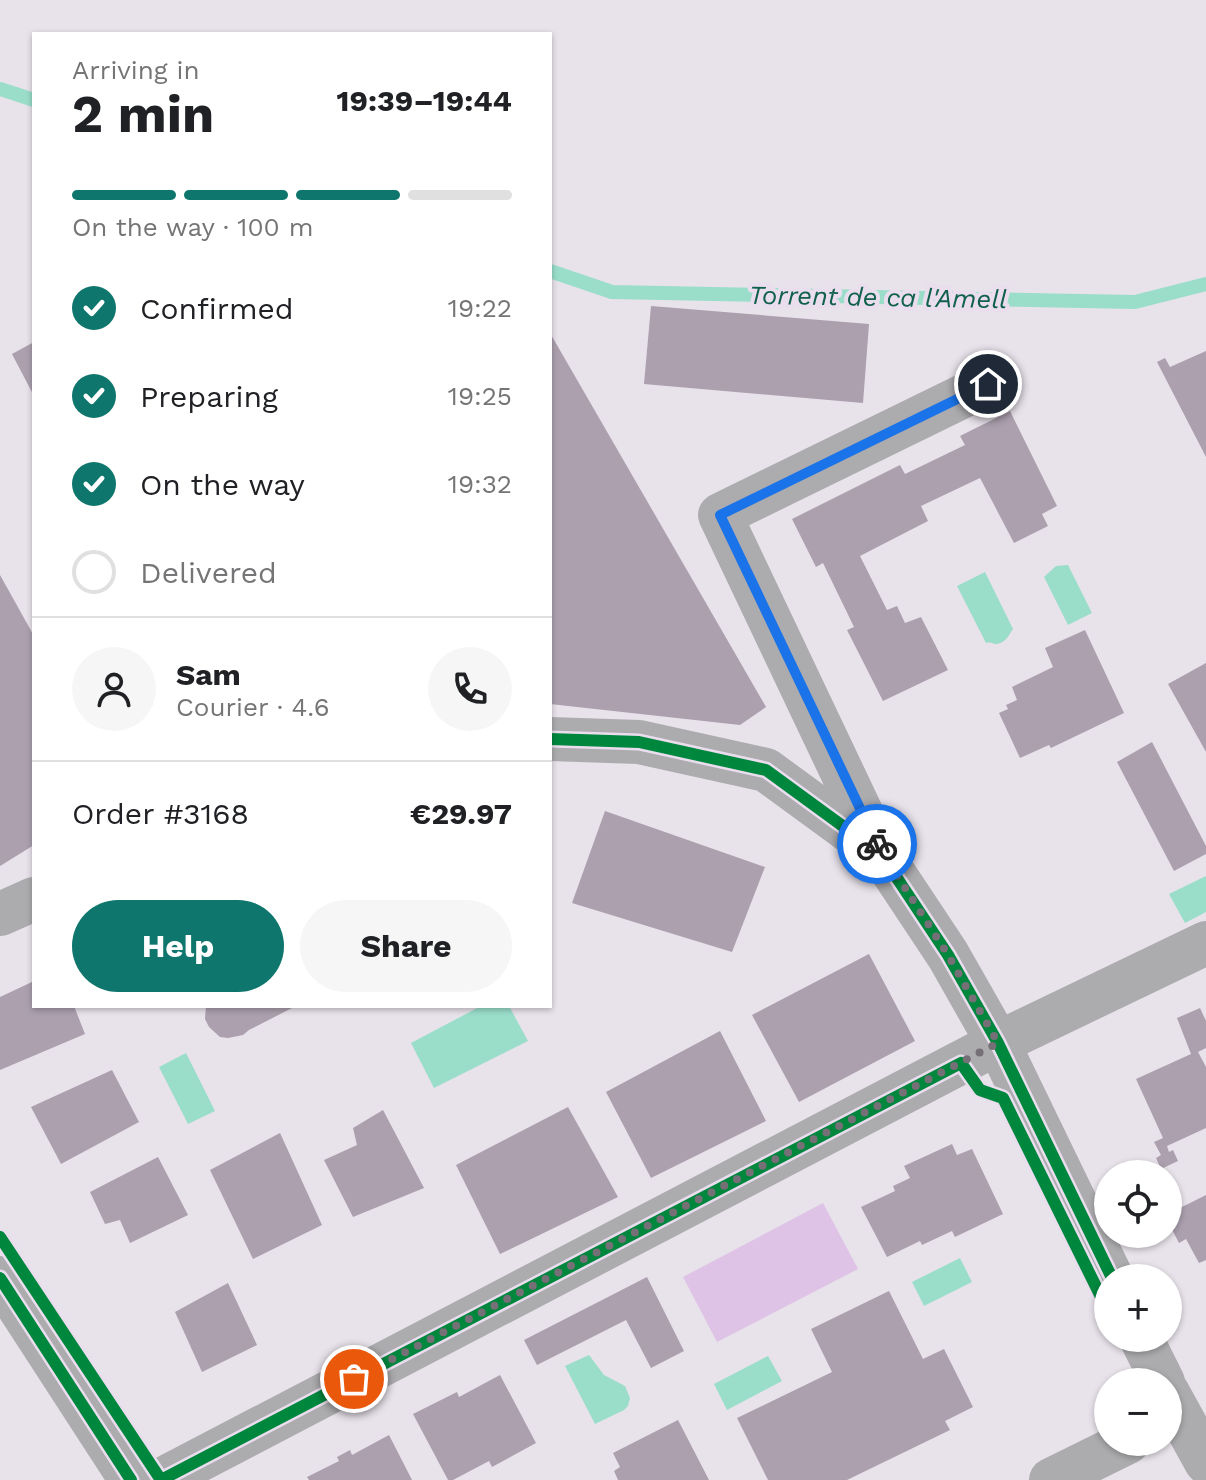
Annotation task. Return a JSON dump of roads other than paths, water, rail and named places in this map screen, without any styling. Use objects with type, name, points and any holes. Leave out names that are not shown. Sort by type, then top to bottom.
[{"type":"street","points":[[988,384],[720,515],[881,854],[948,955],[998,1043],[1105,1264]]},
{"type":"street","points":[[552,739],[639,742],[766,770],[881,854]]},
{"type":"street","points":[[0,914],[32,900]]},
{"type":"street","points":[[161,1480],[998,1043],[1206,943]]},
{"type":"street","points":[[0,1278],[131,1480]]},
{"type":"street","points":[[1182,1414],[1206,1462]]},
{"type":"street","points":[[1051,1480],[1100,1456]]},
{"type":"waterway","name":"Torrent de ca l'Amell","points":[[0,89],[32,99]]},
{"type":"waterway","name":"Torrent de ca l'Amell","points":[[552,272],[612,292],[1135,302],[1206,284]]}]
